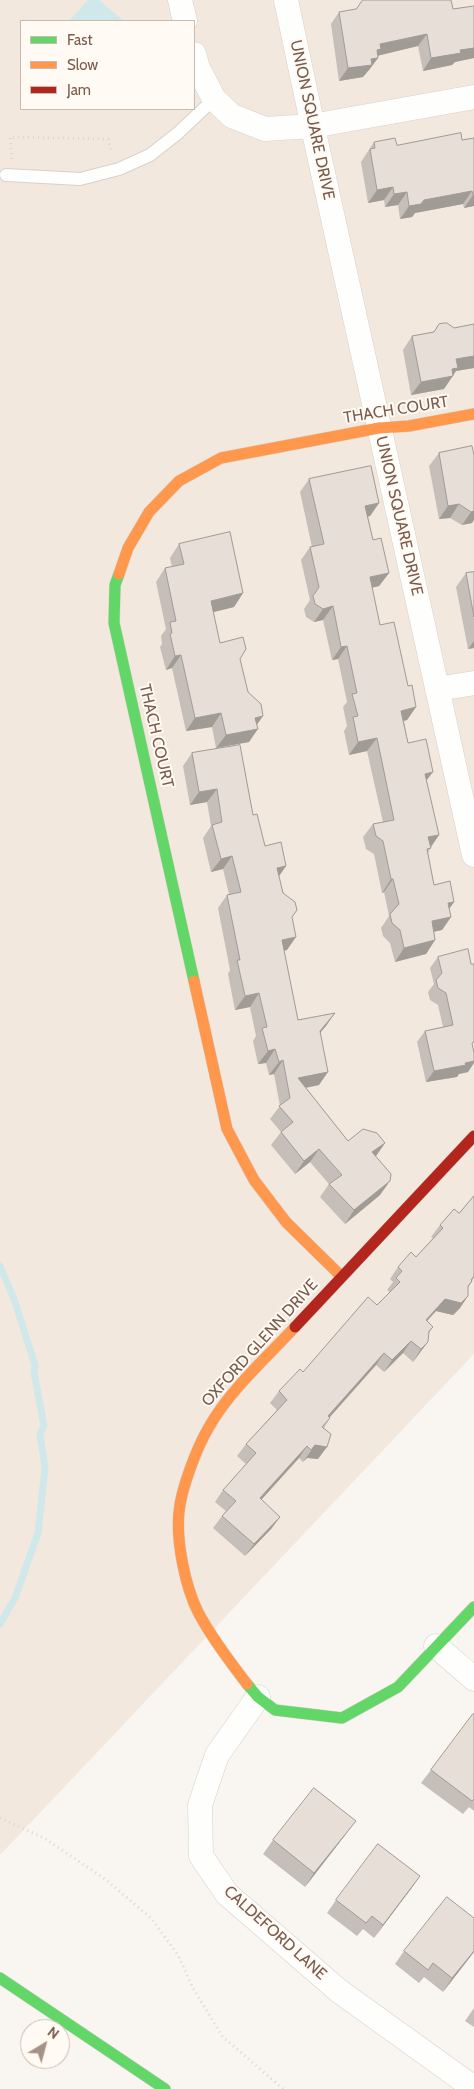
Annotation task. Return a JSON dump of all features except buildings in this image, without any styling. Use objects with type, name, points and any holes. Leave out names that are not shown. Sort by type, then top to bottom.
[{"type":"street","points":[[180,0],[185,20]]},
{"type":"street","name":"UNION SQUARE DRIVE","points":[[286,0],[312,126],[474,855]]},
{"type":"street","points":[[195,58],[198,68],[214,99],[232,116],[265,129],[312,126],[474,97]]},
{"type":"street","name":"THACH COURT","points":[[341,1276],[286,1222],[254,1180],[227,1130],[114,623],[115,585],[128,548],[149,512],[179,481],[221,458],[379,428],[409,426],[474,414]]},
{"type":"street","points":[[437,688],[474,683]]},
{"type":"street","name":"OXFORD GLENN DRIVE","points":[[474,1136],[237,1388],[209,1426],[190,1466],[179,1512],[182,1564],[198,1611],[236,1670],[258,1697],[274,1710],[342,1718],[398,1687],[474,1607]]},
{"type":"street","points":[[436,1646],[474,1679]]},
{"type":"street","name":"CALDEFORD LANE","points":[[258,1697],[217,1755],[214,1763],[200,1805],[201,1856],[227,1894],[339,1991],[474,2088]]},
{"type":"street","points":[[0,1978],[165,2089]]},
{"type":"lane","points":[[6,175],[80,178],[119,169],[150,155],[178,133],[214,99]]},
{"type":"path","points":[[12,160],[10,138],[108,139],[111,153],[118,151]]},
{"type":"path","points":[[0,1818],[44,1838],[105,1879],[152,1918],[178,1955],[193,1988],[222,2036],[283,2089]]},
{"type":"shaded area","points":[[0,0],[474,0],[474,1354],[0,1855]]},
{"type":"water","points":[[88,0],[99,0],[123,20],[70,20]]},
{"type":"waterway","points":[[0,1266],[14,1299],[35,1365],[34,1372],[44,1426],[40,1434],[45,1468],[38,1533],[15,1598],[0,1624]]},
{"type":"traffic: fast","points":[[119,574],[115,585],[114,623],[194,981]]},
{"type":"traffic: fast","points":[[247,1684],[258,1697],[275,1710],[342,1718],[398,1687],[474,1607]]},
{"type":"traffic: fast","points":[[0,1978],[165,2089]]},
{"type":"traffic: slow","points":[[119,574],[128,548],[149,512],[179,481],[221,458],[379,428],[409,426],[474,414]]},
{"type":"traffic: slow","points":[[194,981],[227,1129],[254,1180],[286,1222],[341,1276]]},
{"type":"traffic: slow","points":[[247,1684],[215,1640],[193,1601],[185,1577],[180,1550],[178,1524],[180,1503],[186,1480],[204,1435],[217,1414],[249,1374],[295,1327]]},
{"type":"traffic: jam","points":[[295,1327],[474,1136]]}]
